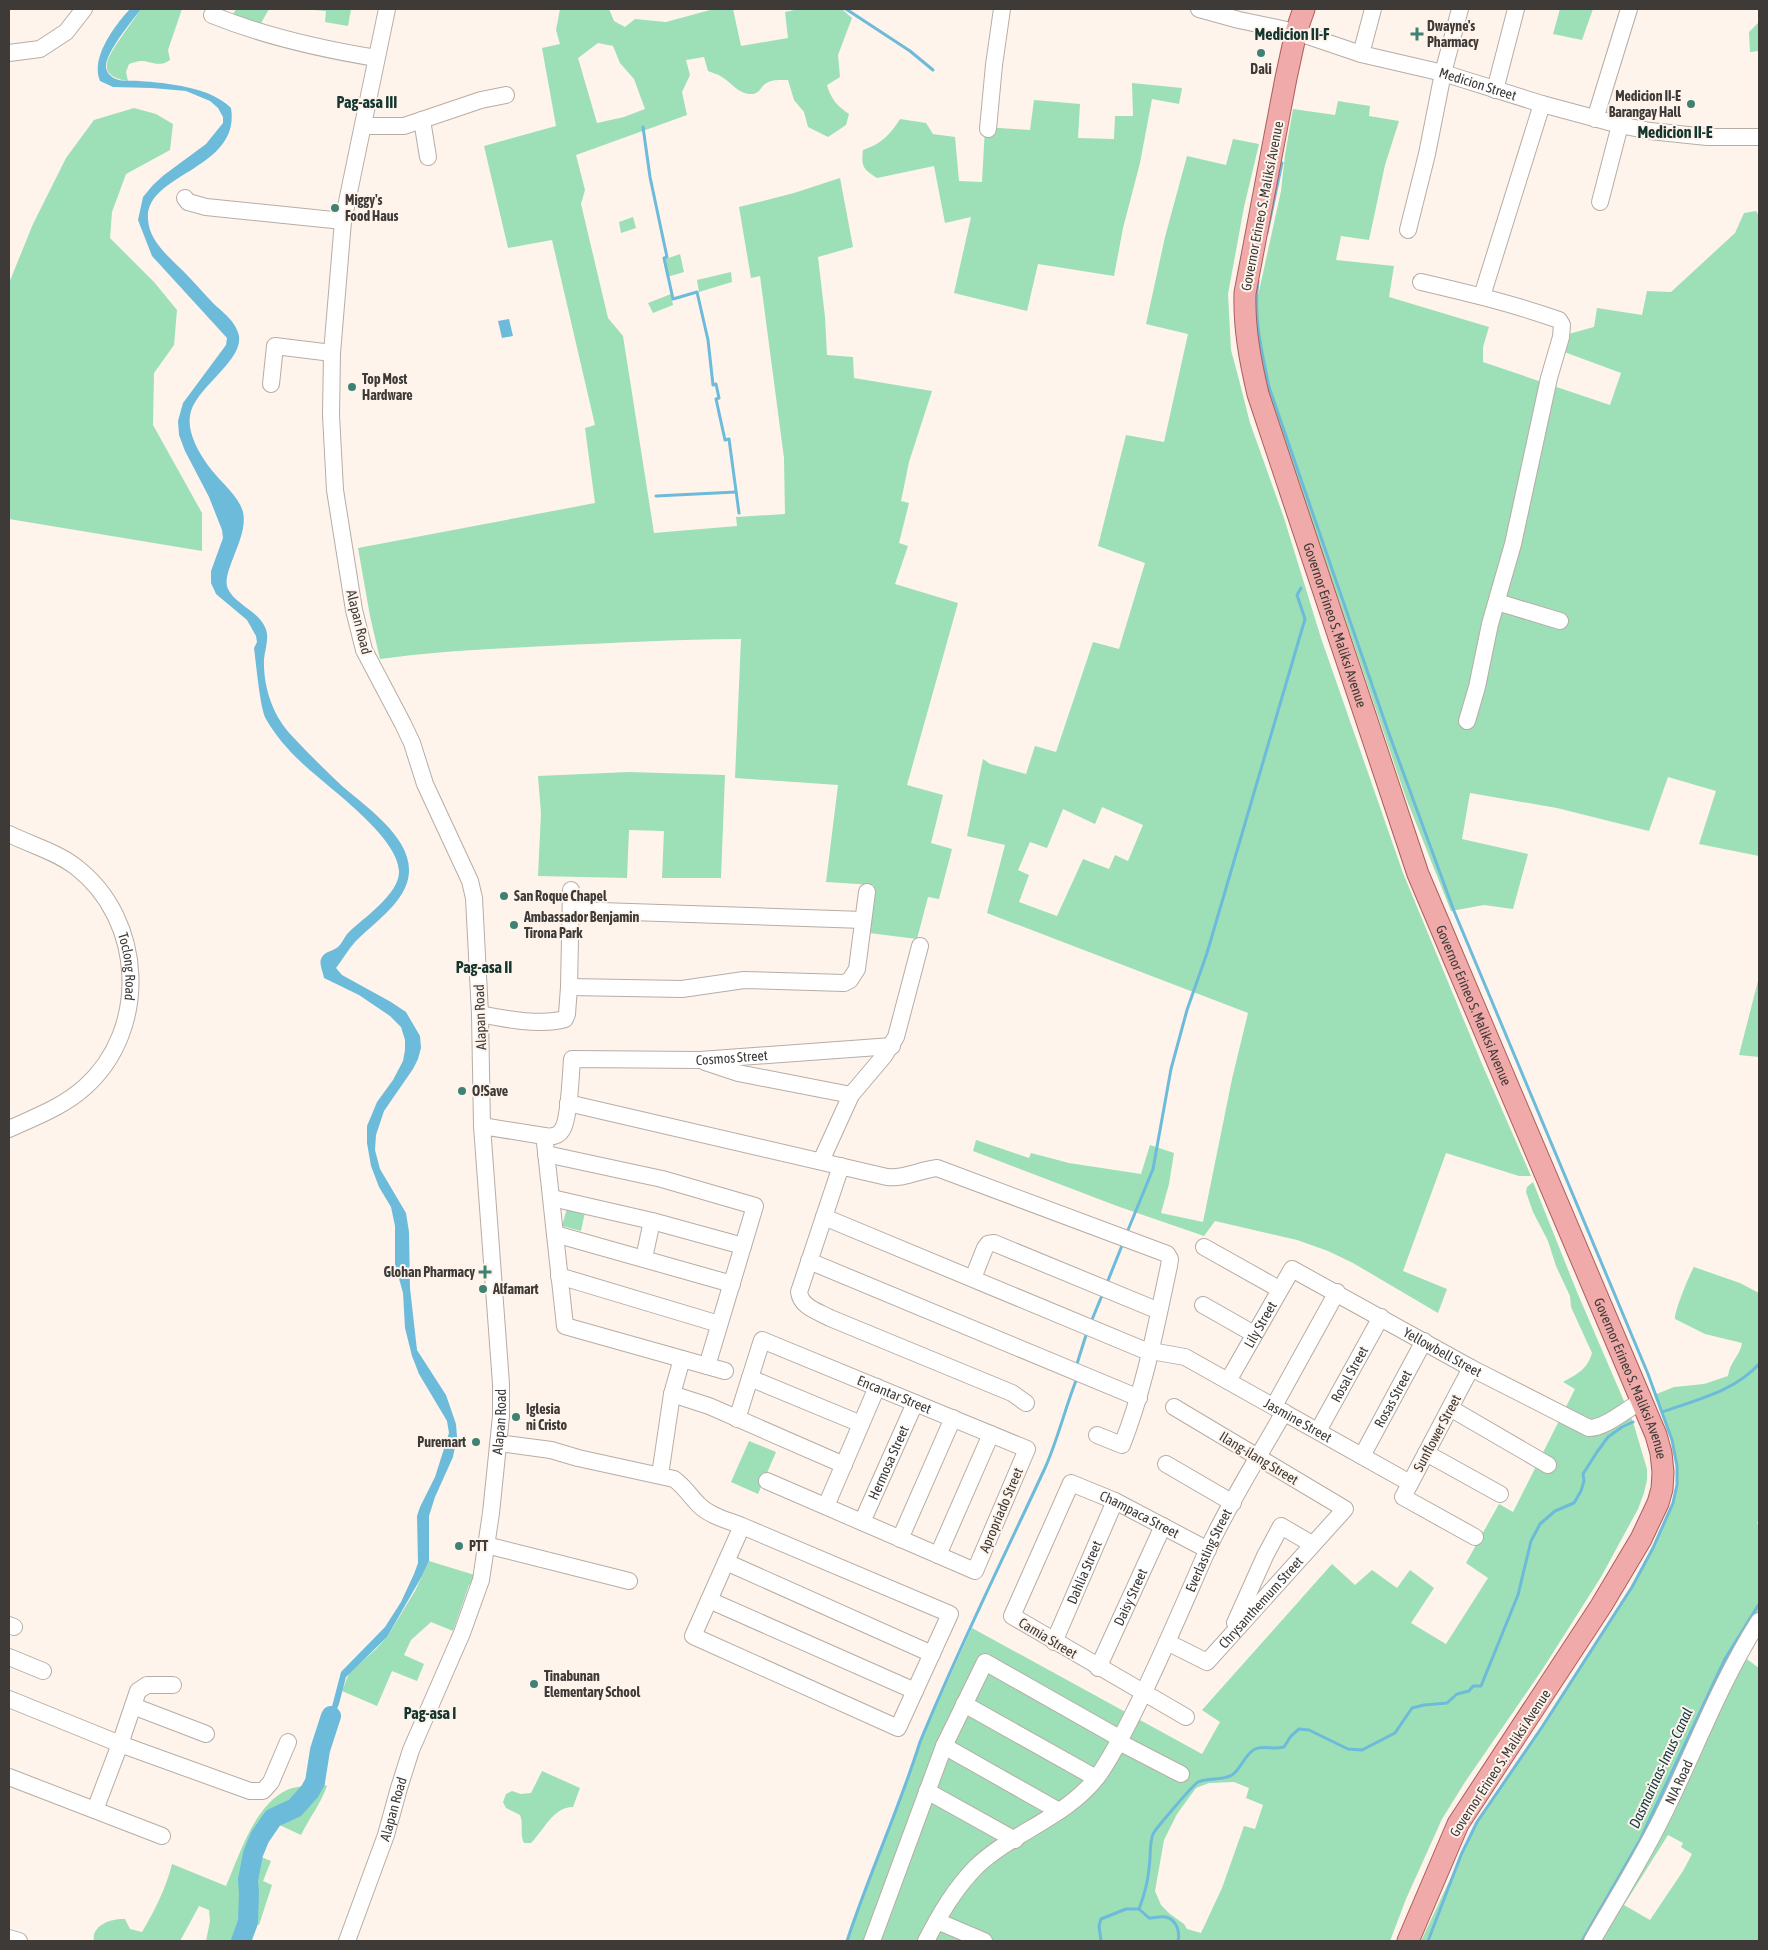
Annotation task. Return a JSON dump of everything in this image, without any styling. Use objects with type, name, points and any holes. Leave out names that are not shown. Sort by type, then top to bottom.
[{"type":"main road","name":"Governor Erineo S. Maliksi Avenue","points":[[1304,9],[1296,32],[1245,293],[1246,341],[1258,394],[1418,874],[1656,1435],[1661,1454],[1663,1480],[1658,1503],[1641,1539],[1602,1606],[1458,1824],[1408,1941]]},
{"type":"street","points":[[9,53],[40,49],[66,32],[84,9]]},
{"type":"street","name":"Alapan Road","points":[[347,1941],[386,1835],[398,1788],[411,1750],[452,1655],[482,1577],[499,1443],[502,1399],[500,1351],[482,1126],[476,922],[470,881],[425,784],[406,730],[371,666],[359,635],[335,490],[331,415],[332,353],[343,221],[387,9]]},
{"type":"street","points":[[988,128],[994,64],[1002,9]]},
{"type":"street","name":"Medicion Street","points":[[1199,9],[1240,14],[1361,54],[1443,73],[1494,90],[1620,125],[1650,131],[1707,137],[1759,137]]},
{"type":"street","points":[[1361,54],[1373,9]]},
{"type":"street","points":[[1408,230],[1427,154],[1443,73],[1460,9]]},
{"type":"street","points":[[1494,90],[1516,9]]},
{"type":"street","points":[[1595,119],[1629,9]]},
{"type":"street","points":[[212,15],[243,28],[328,50],[376,58]]},
{"type":"street","points":[[364,126],[404,126],[481,100],[506,95]]},
{"type":"street","points":[[1482,296],[1542,104]]},
{"type":"street","points":[[422,120],[428,157]]},
{"type":"street","points":[[1600,202],[1620,125]]},
{"type":"street","points":[[185,198],[188,202],[206,207],[343,221]]},
{"type":"street","points":[[1421,282],[1482,296],[1559,320],[1562,325],[1561,337],[1549,378],[1513,544],[1467,721]]},
{"type":"street","points":[[271,384],[276,346],[332,353]]},
{"type":"street","points":[[1497,602],[1560,621]]},
{"type":"street","name":"Toclong Road","points":[[9,834],[65,860],[76,867],[96,887],[119,922],[127,949],[131,975],[130,1003],[123,1030],[111,1055],[95,1077],[75,1096],[64,1103],[9,1129]]},
{"type":"street","points":[[480,1014],[527,1020],[558,1021],[565,1019],[569,987],[571,890]]},
{"type":"street","points":[[569,987],[682,989],[744,980],[844,983],[850,980],[857,969],[867,892]]},
{"type":"street","points":[[570,910],[863,920]]},
{"type":"street","points":[[821,1161],[851,1095],[892,1046],[920,946]]},
{"type":"street","name":"Cosmos Street","points":[[568,1103],[572,1059],[700,1060],[892,1046]]},
{"type":"street","points":[[700,1060],[730,1071],[851,1095]]},
{"type":"street","points":[[482,1126],[553,1136],[563,1130],[566,1124],[568,1103],[897,1178],[937,1168],[1162,1250],[1170,1259],[1151,1352],[1139,1398],[1122,1445],[1097,1435]]},
{"type":"street","points":[[544,1136],[565,1326],[726,1371]]},
{"type":"street","points":[[546,1154],[662,1180],[755,1206],[707,1366]]},
{"type":"street","points":[[841,1166],[799,1292],[800,1300],[806,1306],[830,1318],[1012,1393],[1026,1403]]},
{"type":"street","points":[[552,1198],[652,1221],[743,1246]]},
{"type":"street","points":[[824,1217],[1151,1352]]},
{"type":"street","points":[[644,1258],[652,1221]]},
{"type":"street","points":[[555,1234],[732,1284]]},
{"type":"street","points":[[973,1278],[985,1248],[988,1244],[994,1242],[1159,1311]]},
{"type":"street","points":[[1204,1247],[1279,1289]]},
{"type":"street","points":[[809,1261],[1139,1398]]},
{"type":"street","name":"Yellowbell Street","points":[[1292,1269],[1337,1292],[1471,1368],[1578,1424],[1589,1428],[1596,1428],[1642,1402]]},
{"type":"street","name":"Lily Street","points":[[1228,1381],[1292,1269]]},
{"type":"street","points":[[559,1276],[719,1324]]},
{"type":"street","name":"Everlasting Street","points":[[926,1941],[950,1899],[978,1866],[1072,1802],[1096,1778],[1120,1740],[1208,1550],[1258,1458],[1279,1409],[1337,1292]]},
{"type":"street","points":[[1203,1304],[1254,1334]]},
{"type":"street","name":"Rosal Street","points":[[1318,1431],[1381,1317]]},
{"type":"street","name":"Encantar Street","points":[[750,1378],[762,1340],[1027,1449]]},
{"type":"street","name":"Rosas Street","points":[[1362,1456],[1424,1342]]},
{"type":"street","name":"Jasmine Street","points":[[1151,1352],[1186,1357],[1410,1483]]},
{"type":"street","points":[[660,1475],[672,1394],[682,1359]]},
{"type":"street","name":"Sunflower Street","points":[[1471,1368],[1403,1497],[1475,1536]]},
{"type":"street","points":[[738,1419],[750,1378],[861,1424]]},
{"type":"street","points":[[826,1506],[877,1387]]},
{"type":"street","points":[[672,1394],[709,1406],[844,1465]]},
{"type":"street","name":"Hermosa Street","points":[[862,1522],[915,1403]]},
{"type":"street","name":"Ilang-ilang Street","points":[[1174,1407],[1345,1509]]},
{"type":"street","points":[[1450,1408],[1548,1465]]},
{"type":"street","points":[[900,1539],[953,1418]]},
{"type":"street","points":[[767,1481],[938,1555],[991,1434]]},
{"type":"street","points":[[499,1443],[551,1450],[578,1458],[674,1479],[707,1511],[950,1614],[898,1728],[693,1636],[742,1526]]},
{"type":"street","name":"Apropriado Street","points":[[938,1555],[976,1571],[1027,1449]]},
{"type":"street","points":[[1426,1453],[1500,1494]]},
{"type":"street","points":[[1166,1464],[1233,1503]]},
{"type":"street","name":"Champaca Street","points":[[1071,1483],[1115,1501],[1208,1550]]},
{"type":"street","name":"Camia Street","points":[[1071,1483],[1012,1616],[1186,1718]]},
{"type":"street","name":"Dahlia Street","points":[[1054,1642],[1115,1501]]},
{"type":"street","name":"Chrysanthemum Street","points":[[1167,1642],[1207,1662],[1345,1509]]},
{"type":"street","name":"Daisy Street","points":[[1098,1668],[1163,1526]]},
{"type":"street","points":[[1229,1636],[1264,1556],[1282,1526],[1312,1544]]},
{"type":"street","points":[[486,1545],[629,1581]]},
{"type":"street","points":[[726,1562],[932,1654]]},
{"type":"street","points":[[709,1600],[915,1691]]},
{"type":"street","name":"NIA Road","points":[[1592,1941],[1653,1835],[1719,1692],[1759,1621]]},
{"type":"street","points":[[9,1657],[43,1671]]},
{"type":"street","points":[[872,1941],[944,1746],[985,1662],[1182,1774]]},
{"type":"street","points":[[94,1810],[120,1744],[138,1690],[147,1685],[174,1685]]},
{"type":"street","points":[[9,1698],[120,1744],[250,1791],[262,1791],[271,1782],[288,1742]]},
{"type":"street","points":[[964,1704],[1096,1778]]},
{"type":"street","points":[[133,1706],[206,1734]]},
{"type":"street","points":[[944,1746],[1059,1811]]},
{"type":"street","points":[[9,1777],[162,1836]]},
{"type":"street","points":[[927,1791],[1015,1840]]},
{"type":"street","points":[[937,1921],[981,1941]]},
{"type":"street","points":[[9,1938],[19,1941]]},
{"type":"green space","points":[[141,9],[182,9],[168,50],[170,60],[162,64],[141,61],[129,64],[126,72],[128,81],[118,79],[108,71],[108,59]]},
{"type":"green space","points":[[236,9],[269,9],[260,25],[232,16]]},
{"type":"green space","points":[[302,9],[351,9],[348,26],[325,22],[326,11]]},
{"type":"green space","points":[[560,9],[609,9],[614,21],[625,27],[635,19],[666,22],[714,9],[733,9],[741,46],[788,38],[785,12],[799,9],[842,9],[852,18],[838,55],[840,77],[827,85],[835,102],[849,114],[846,125],[828,137],[808,127],[804,112],[794,100],[788,80],[770,81],[753,94],[744,93],[726,79],[708,71],[704,57],[686,60],[690,75],[682,92],[687,115],[576,155],[585,190],[581,204],[608,318],[623,336],[654,533],[737,526],[736,517],[785,514],[784,458],[760,276],[751,278],[739,207],[794,193],[840,178],[853,247],[818,257],[827,355],[853,357],[854,378],[932,391],[909,462],[901,501],[909,503],[899,543],[908,546],[895,584],[958,603],[907,785],[943,795],[931,843],[952,849],[939,899],[928,897],[917,939],[869,933],[874,885],[826,882],[838,785],[735,778],[741,639],[644,641],[485,649],[380,659],[358,548],[595,503],[585,428],[595,425],[552,240],[508,248],[484,146],[556,126],[542,48],[560,44],[556,30]],"holes":[[[598,43],[613,46],[620,63],[634,79],[645,109],[624,117],[597,123],[578,58]]]},
{"type":"green space","points":[[1560,9],[1593,9],[1582,40],[1553,34]]},
{"type":"green space","points":[[1759,22],[1759,51],[1750,52],[1749,32]]},
{"type":"green space","points":[[1132,83],[1182,88],[1179,104],[1152,99],[1140,163],[1123,228],[1114,276],[1038,264],[1027,311],[954,293],[971,217],[945,223],[934,166],[877,178],[866,170],[863,164],[863,150],[875,145],[884,138],[893,130],[900,119],[926,123],[933,134],[955,137],[959,181],[982,182],[985,127],[1030,130],[1034,100],[1080,104],[1078,138],[1114,139],[1115,116],[1133,116]]},
{"type":"green space","points":[[1338,101],[1370,106],[1369,116],[1399,121],[1385,165],[1369,240],[1341,236],[1336,260],[1394,266],[1389,297],[1489,327],[1483,347],[1483,362],[1610,405],[1621,373],[1559,350],[1565,335],[1594,327],[1597,308],[1642,315],[1647,291],[1671,292],[1735,233],[1744,213],[1756,211],[1759,216],[1759,856],[1699,844],[1716,791],[1668,777],[1649,831],[1557,808],[1470,793],[1462,839],[1528,854],[1513,909],[1484,905],[1451,911],[1406,798],[1270,398],[1255,322],[1256,305],[1281,191],[1293,109],[1335,115]]},
{"type":"green space","points":[[134,108],[156,114],[173,124],[170,150],[126,174],[112,212],[110,238],[154,282],[177,310],[174,345],[154,373],[153,425],[202,513],[202,551],[9,519],[9,283],[33,224],[66,158],[94,120]]},
{"type":"green space","points":[[1233,139],[1259,144],[1244,207],[1228,294],[1231,350],[1250,423],[1284,518],[1321,638],[1403,873],[1482,1064],[1531,1176],[1519,1176],[1446,1153],[1403,1271],[1447,1289],[1438,1313],[1353,1263],[1328,1251],[1297,1240],[1215,1221],[1204,1236],[1117,1206],[973,1151],[976,1140],[1029,1158],[1031,1153],[1069,1163],[1141,1174],[1150,1145],[1174,1153],[1169,1184],[1161,1213],[1203,1222],[1232,1079],[1248,1013],[987,913],[1005,845],[967,836],[983,759],[990,764],[1026,774],[1035,746],[1056,752],[1093,642],[1119,649],[1145,563],[1098,546],[1126,435],[1164,442],[1188,334],[1146,324],[1165,237],[1187,156],[1226,165]],"holes":[[[1102,807],[1143,825],[1128,861],[1115,855],[1109,869],[1083,859],[1057,916],[1019,902],[1029,875],[1018,870],[1030,842],[1047,848],[1063,809],[1095,824]]]},
{"type":"green space","points":[[633,217],[636,228],[621,233],[619,222]]},
{"type":"green space","points":[[680,254],[684,272],[667,277],[663,260]]},
{"type":"green space","points":[[731,272],[732,282],[699,292],[697,280]]},
{"type":"green space","points":[[671,294],[673,305],[653,313],[648,303]]},
{"type":"green space","points":[[629,772],[725,775],[721,878],[662,878],[664,831],[629,830],[627,878],[538,876],[541,813],[538,776]]},
{"type":"green space","points":[[1759,977],[1759,1057],[1739,1055]]},
{"type":"green space","points":[[1533,1182],[1577,1292],[1633,1422],[1647,1469],[1647,1480],[1638,1509],[1601,1577],[1542,1670],[1465,1782],[1442,1819],[1406,1899],[1390,1941],[847,1941],[886,1833],[913,1766],[920,1742],[972,1628],[1202,1754],[1220,1722],[1202,1710],[1332,1564],[1355,1585],[1372,1570],[1397,1588],[1410,1570],[1434,1588],[1411,1623],[1446,1644],[1488,1578],[1466,1563],[1499,1504],[1513,1512],[1575,1389],[1563,1382],[1584,1368],[1592,1353],[1571,1307],[1570,1296],[1556,1266],[1548,1241],[1533,1212],[1526,1192],[1527,1187]],"holes":[[[1234,1782],[1249,1788],[1246,1798],[1263,1805],[1255,1829],[1244,1826],[1222,1888],[1201,1933],[1187,1929],[1184,1924],[1161,1905],[1155,1891],[1164,1840],[1177,1814],[1196,1788],[1209,1783]]]},
{"type":"green space","points":[[567,1208],[585,1212],[581,1231],[562,1226]]},
{"type":"green space","points":[[1694,1267],[1740,1283],[1759,1293],[1759,1520],[1757,1523],[1759,1525],[1759,1612],[1740,1641],[1653,1820],[1586,1941],[1421,1941],[1477,1822],[1542,1727],[1632,1587],[1673,1503],[1677,1485],[1677,1466],[1672,1440],[1654,1395],[1674,1387],[1704,1384],[1728,1376],[1741,1348],[1742,1343],[1705,1334],[1675,1319],[1686,1284]]},
{"type":"green space","points":[[749,1441],[776,1452],[758,1494],[731,1482]]},
{"type":"green space","points":[[429,1561],[478,1576],[469,1585],[453,1631],[431,1622],[411,1640],[404,1655],[424,1664],[417,1681],[392,1671],[377,1706],[342,1691],[349,1673],[387,1637],[415,1591]]},
{"type":"green space","points":[[1744,1657],[1759,1668],[1759,1941],[1597,1941]],"holes":[[[1668,1835],[1683,1843],[1681,1847],[1692,1854],[1683,1871],[1650,1920],[1624,1905]]]},
{"type":"green space","points":[[311,1752],[328,1758],[323,1784],[327,1786],[301,1835],[273,1822],[265,1834],[256,1855],[271,1861],[263,1881],[272,1885],[259,1925],[246,1922],[239,1941],[206,1941],[210,1921],[209,1910],[199,1906],[180,1941],[94,1941],[94,1935],[99,1927],[114,1920],[125,1919],[130,1929],[142,1932],[160,1899],[172,1864],[226,1886],[249,1832],[266,1807],[287,1790],[306,1785],[313,1764]]},
{"type":"green space","points":[[542,1771],[580,1788],[573,1807],[566,1808],[554,1815],[531,1843],[524,1843],[520,1815],[506,1808],[503,1802],[506,1794],[512,1791],[521,1794],[531,1793]]},
{"type":"water","points":[[130,9],[141,9],[109,55],[106,68],[110,75],[122,80],[188,87],[212,95],[231,108],[230,129],[222,145],[208,158],[161,191],[151,204],[148,219],[149,228],[157,243],[228,317],[235,326],[239,336],[238,346],[233,356],[199,396],[190,416],[191,432],[201,455],[235,496],[243,512],[244,522],[228,574],[228,589],[236,599],[262,621],[265,627],[267,639],[264,670],[267,691],[275,711],[286,729],[323,768],[385,823],[403,847],[408,859],[409,872],[403,892],[388,911],[355,942],[336,968],[342,975],[406,1012],[420,1036],[421,1048],[418,1059],[384,1111],[376,1135],[375,1150],[380,1169],[406,1213],[409,1232],[410,1288],[417,1350],[446,1395],[456,1424],[457,1437],[453,1457],[435,1497],[429,1516],[429,1561],[387,1637],[346,1677],[339,1704],[323,1741],[341,1672],[385,1627],[401,1602],[414,1574],[418,1563],[417,1516],[435,1477],[449,1433],[447,1421],[419,1374],[412,1356],[405,1328],[403,1293],[395,1264],[395,1226],[391,1207],[379,1187],[371,1166],[367,1143],[367,1126],[377,1102],[393,1080],[403,1061],[405,1040],[401,1027],[390,1016],[359,995],[324,978],[320,964],[325,954],[339,946],[348,933],[388,896],[398,879],[399,871],[396,857],[374,828],[359,812],[297,758],[282,742],[266,719],[260,696],[254,648],[257,642],[256,636],[247,620],[216,594],[211,583],[211,571],[223,538],[222,530],[209,497],[185,451],[179,435],[178,421],[183,403],[226,345],[227,338],[152,256],[138,220],[143,197],[164,175],[206,144],[223,123],[223,117],[218,108],[210,101],[186,91],[113,87],[100,81],[98,62],[101,52],[111,33]]},
{"type":"water","points":[[509,319],[513,336],[502,338],[498,321]]},
{"type":"waterway","points":[[846,9],[910,51],[933,70]]},
{"type":"waterway","points":[[643,127],[650,177],[667,257],[664,258],[673,299],[697,292],[708,340],[713,385],[716,384],[719,398],[716,399],[725,440],[729,439],[739,513]]},
{"type":"waterway","points":[[1267,233],[1282,163]]},
{"type":"waterway","points":[[1258,281],[1257,321],[1269,387],[1388,731],[1454,911],[1648,1374],[1672,1440],[1677,1466],[1677,1485],[1673,1503],[1653,1548],[1632,1587],[1542,1727],[1477,1822],[1461,1855],[1428,1941]]},
{"type":"waterway","points":[[656,496],[736,492]]},
{"type":"waterway","points":[[1128,1230],[1153,1169],[1171,1069],[1187,1010],[1207,953],[1305,619],[1297,595],[1301,588]]},
{"type":"waterway","points":[[1107,1283],[1123,1243]]},
{"type":"waterway","points":[[1091,1322],[1103,1293]]},
{"type":"waterway","points":[[1076,1367],[1087,1332]]},
{"type":"waterway","points":[[1662,1412],[1727,1388],[1739,1381],[1759,1364]]},
{"type":"waterway","points":[[847,1941],[920,1742],[965,1638],[1045,1468],[1077,1378]]},
{"type":"waterway","points":[[1178,1941],[1179,1934],[1173,1921],[1164,1917],[1149,1918],[1139,1909],[1148,1878],[1153,1834],[1183,1798],[1198,1782],[1232,1775],[1248,1754],[1255,1749],[1262,1747],[1284,1747],[1291,1736],[1299,1729],[1309,1730],[1348,1749],[1362,1750],[1395,1733],[1412,1708],[1447,1703],[1457,1694],[1469,1691],[1473,1686],[1481,1686],[1518,1595],[1531,1541],[1540,1524],[1555,1511],[1574,1503],[1581,1491],[1584,1481],[1583,1474],[1597,1452],[1608,1437],[1633,1422]]},
{"type":"waterway","name":"Dasmarinas-Imus Canal","points":[[1582,1941],[1640,1840],[1725,1659],[1759,1604]]},
{"type":"waterway","points":[[241,1941],[248,1922],[248,1880],[253,1854],[260,1837],[273,1818],[295,1808],[310,1791],[315,1782],[320,1750],[331,1716]]},
{"type":"waterway","points":[[1101,1941],[1099,1926],[1101,1919],[1126,1909],[1139,1909]]},
{"type":"place","name":"Dwayne's Pharmacy","points":[[1417,34]]},
{"type":"place","name":"Dali","points":[[1261,53]]},
{"type":"place","name":"Medicion II-E Barangay Hall","points":[[1691,104]]},
{"type":"place","name":"Miggy's Food Haus","points":[[335,208]]},
{"type":"place","name":"Top Most Hardware","points":[[352,387]]},
{"type":"place","name":"San Roque Chapel","points":[[504,896]]},
{"type":"place","name":"Ambassador Benjamin Tirona Park","points":[[514,925]]},
{"type":"place","name":"O!Save","points":[[462,1091]]},
{"type":"place","name":"Glohan Pharmacy","points":[[485,1272]]},
{"type":"place","name":"Alfamart","points":[[483,1289]]},
{"type":"place","name":"Iglesia ni Cristo","points":[[516,1417]]},
{"type":"place","name":"Puremart","points":[[476,1442]]},
{"type":"place","name":"PTT","points":[[459,1546]]},
{"type":"place","name":"Tinabunan Elementary School","points":[[534,1684]]},
{"type":"district","name":"Medicion II-F","points":[[1292,34]]},
{"type":"district","name":"Pag-asa III","points":[[367,102]]},
{"type":"district","name":"Medicion II-E","points":[[1675,132]]},
{"type":"district","name":"Pag-asa II","points":[[484,967]]},
{"type":"district","name":"Pag-asa I","points":[[430,1713]]}]
